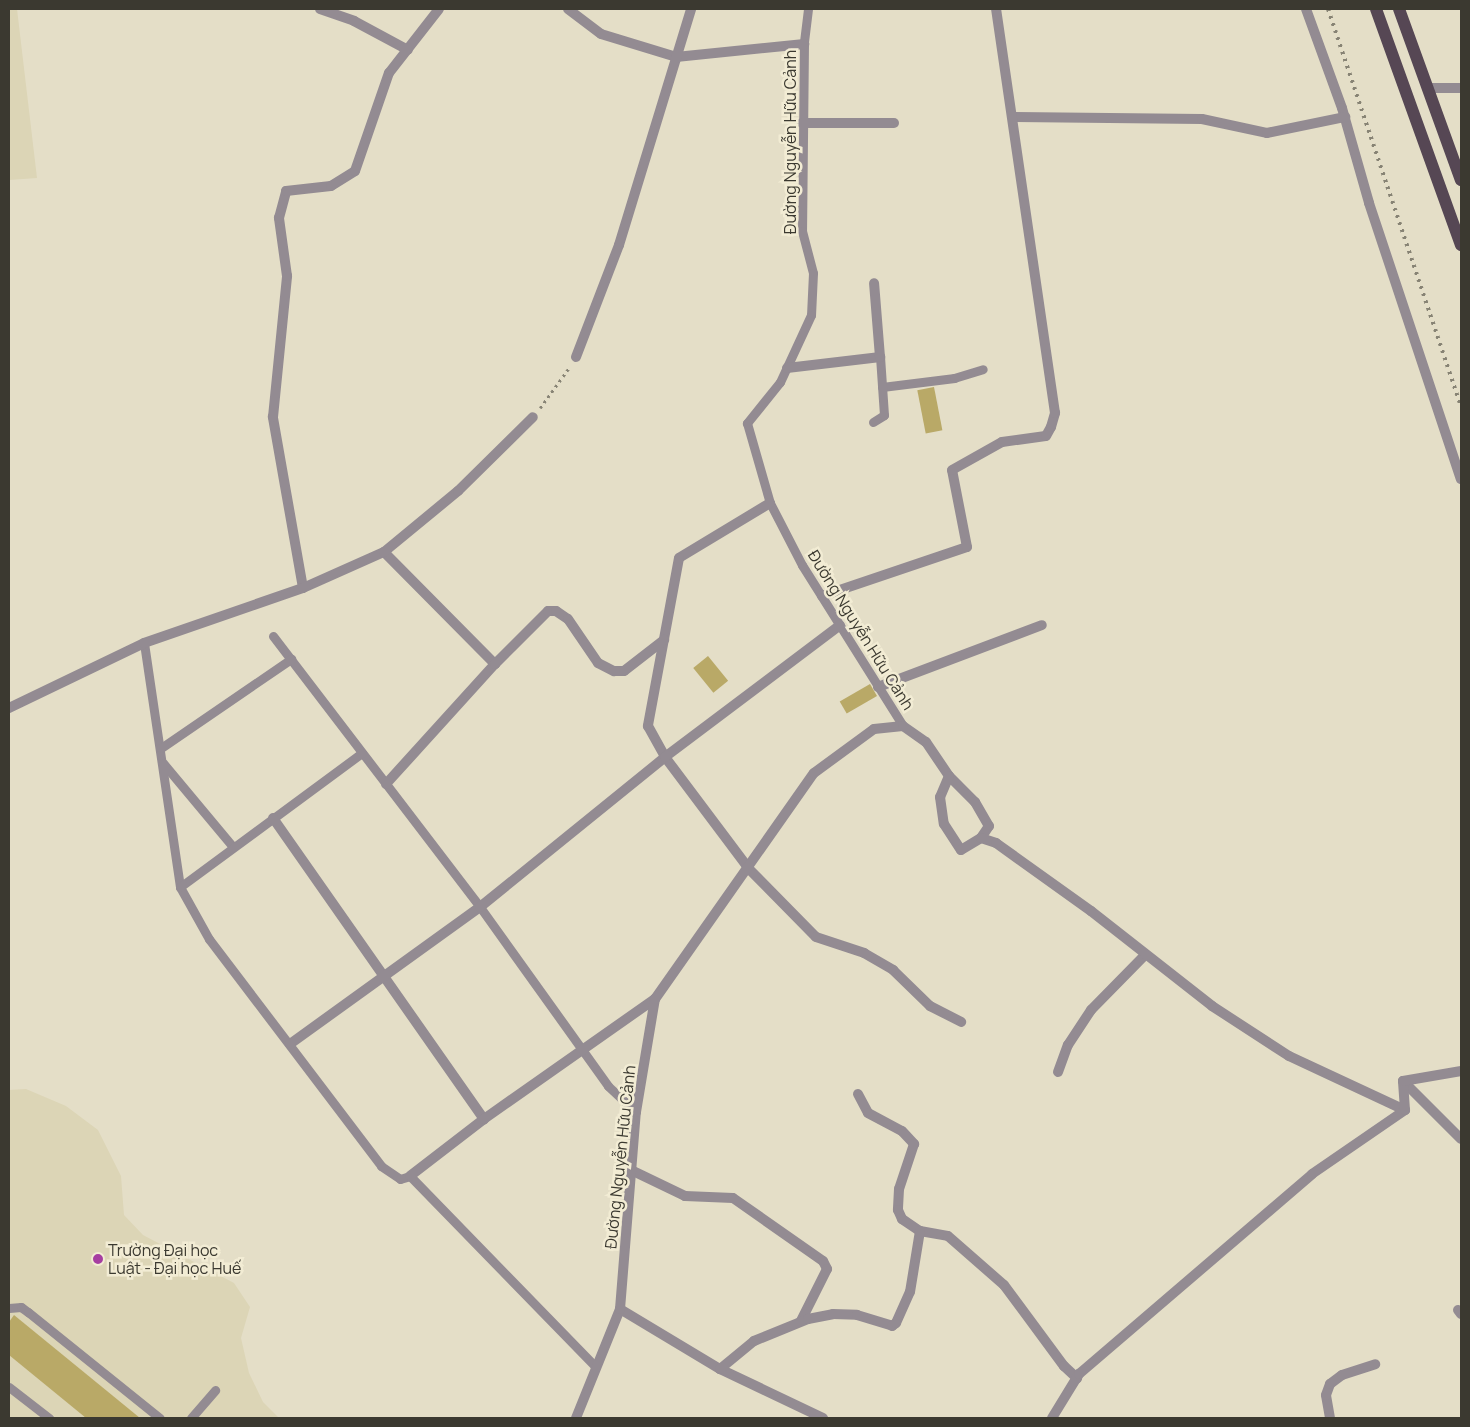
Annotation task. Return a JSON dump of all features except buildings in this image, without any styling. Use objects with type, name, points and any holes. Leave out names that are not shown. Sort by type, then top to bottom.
[{"type":"main road","points":[[1376,9],[1461,245]]},
{"type":"main road","points":[[1399,9],[1461,180]]},
{"type":"street","points":[[320,9],[354,21],[408,50]]},
{"type":"street","points":[[303,588],[273,417],[287,276],[279,218],[286,190],[331,186],[355,171],[389,73],[439,9]]},
{"type":"street","points":[[568,9],[601,34],[676,57],[804,44]]},
{"type":"street","points":[[576,357],[619,245],[691,9]]},
{"type":"street","points":[[822,596],[966,547],[952,470],[1002,442],[1046,436],[1051,427],[1054,413],[1014,117],[996,9]]},
{"type":"street","points":[[1306,9],[1345,117],[1368,203],[1461,479]]},
{"type":"street","points":[[1428,88],[1461,88]]},
{"type":"street","points":[[1014,117],[1202,119],[1267,133],[1345,117]]},
{"type":"street","points":[[802,123],[894,123]]},
{"type":"street","points":[[787,368],[880,357],[874,283]]},
{"type":"street","points":[[9,708],[144,643],[303,588],[384,552],[458,491],[533,417]]},
{"type":"street","points":[[770,503],[679,558],[648,726],[665,757],[749,869],[816,937],[864,953],[893,970],[930,1006],[961,1022]]},
{"type":"street","points":[[384,552],[495,664]]},
{"type":"street","points":[[386,784],[495,664],[548,611],[556,611],[568,619],[598,663],[614,671],[624,671],[664,640]]},
{"type":"street","points":[[878,687],[1042,624]]},
{"type":"street","points":[[290,1044],[480,907],[665,757],[840,625]]},
{"type":"street","points":[[903,726],[926,742],[949,776],[975,802],[989,826],[980,838],[961,850],[944,824],[940,797],[949,776]]},
{"type":"street","name":"Đường Nguyễn Hữu Cảnh","points":[[576,1418],[595,1366],[620,1309],[636,1112],[656,999],[749,869],[814,773],[874,729],[903,726]]},
{"type":"street","points":[[273,818],[484,1119]]},
{"type":"street","points":[[980,838],[996,844],[1091,910],[1212,1006],[1289,1056],[1406,1110]]},
{"type":"street","points":[[1058,1072],[1068,1045],[1091,1010],[1146,954]]},
{"type":"street","points":[[410,1176],[484,1119],[656,999]]},
{"type":"street","points":[[1403,1080],[1461,1071]]},
{"type":"street","points":[[1403,1080],[1406,1110]]},
{"type":"street","points":[[1403,1080],[1461,1139]]},
{"type":"street","points":[[858,1094],[868,1113],[902,1131],[912,1140],[911,1159],[899,1189],[898,1210],[902,1219],[920,1231],[948,1236],[1004,1285],[1064,1366],[1077,1378]]},
{"type":"street","points":[[1052,1418],[1077,1378],[1312,1174],[1406,1110]]},
{"type":"street","points":[[631,1170],[684,1196],[733,1198],[823,1262],[827,1269],[801,1321]]},
{"type":"street","points":[[720,1369],[754,1341],[801,1321],[833,1314],[857,1315],[892,1326],[896,1324],[910,1292],[920,1231]]},
{"type":"street","points":[[620,1309],[720,1369],[823,1418]]},
{"type":"street","points":[[1330,1418],[1326,1396],[1330,1384],[1342,1375],[1375,1364]]},
{"type":"lane","name":"Đường Nguyễn Hữu Cảnh","points":[[808,9],[804,44],[802,231],[813,273],[812,315],[780,382],[747,423],[770,503],[822,596],[903,726]]},
{"type":"lane","points":[[873,422],[884,416],[880,357]]},
{"type":"lane","points":[[882,387],[954,378],[983,369]]},
{"type":"lane","points":[[273,636],[480,907],[608,1086],[636,1112]]},
{"type":"lane","points":[[144,643],[180,887],[210,939],[381,1166],[400,1179],[410,1176],[595,1366]]},
{"type":"lane","points":[[161,748],[291,659]]},
{"type":"lane","points":[[180,887],[362,753]]},
{"type":"lane","points":[[163,762],[233,847]]},
{"type":"lane","points":[[9,1308],[21,1307],[28,1312],[160,1418]]},
{"type":"lane","points":[[9,1387],[49,1418]]},
{"type":"lane","points":[[192,1418],[215,1390]]},
{"type":"path","points":[[533,417],[576,357]]},
{"type":"shaded area","points":[[9,9],[17,9],[37,178],[9,180]]},
{"type":"shaded area","name":"Trường Đại học Luật - Đại học Huế","points":[[26,1089],[66,1106],[98,1130],[121,1176],[124,1215],[143,1235],[234,1283],[250,1307],[241,1338],[249,1373],[263,1402],[279,1418],[9,1418],[9,1090]]},
{"type":"railway","points":[[1328,9],[1461,407]]},
{"type":"place","name":"Trường Đại học Luật - Đại học Huế","points":[[98,1259]]}]
